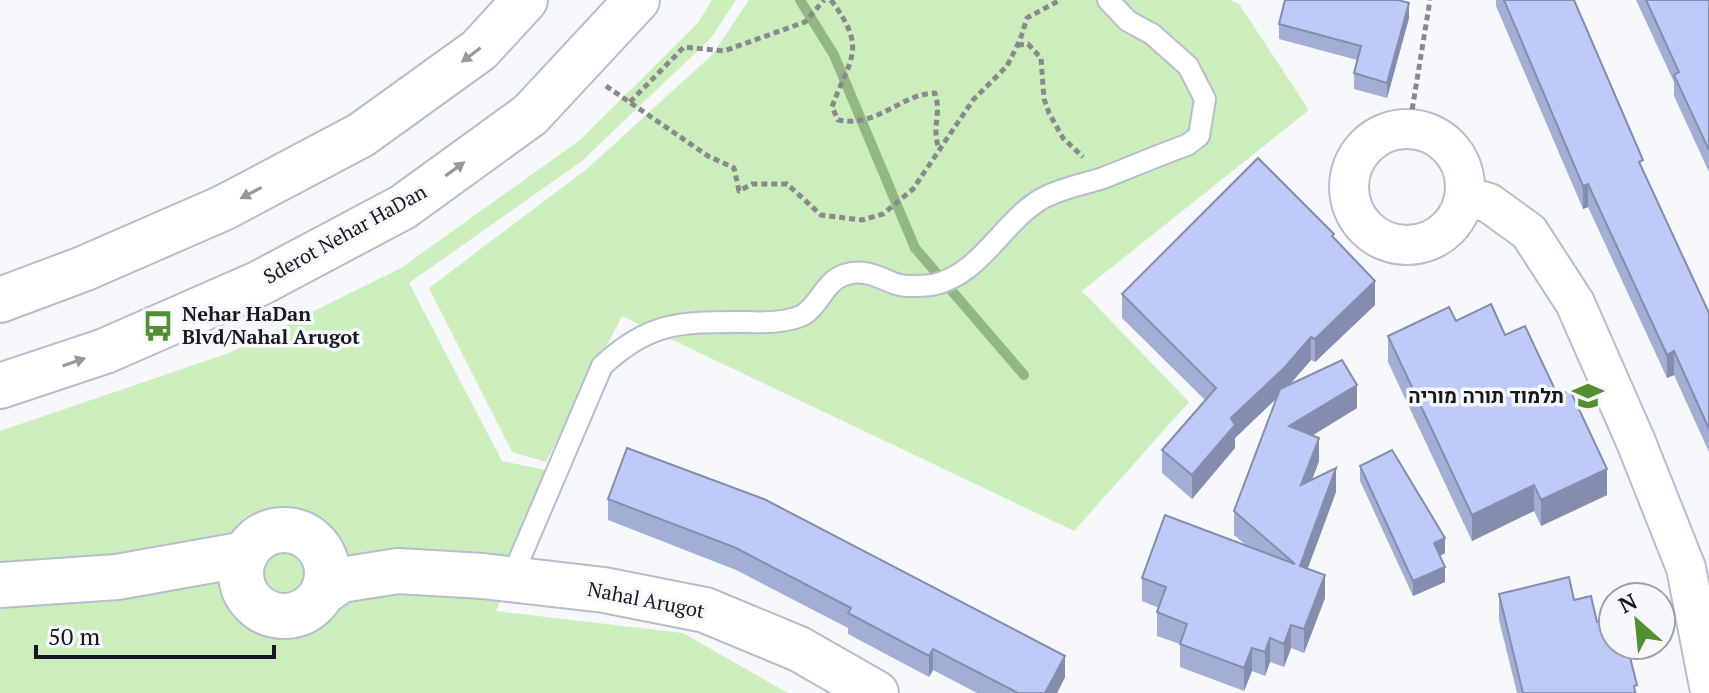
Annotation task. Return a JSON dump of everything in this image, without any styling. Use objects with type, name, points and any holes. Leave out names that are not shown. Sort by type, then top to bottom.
[{"type":"main road","points":[[0,300],[83,269],[223,208],[361,135],[479,50],[525,0]]},
{"type":"main road","name":"Sderot Nehar HaDan","points":[[0,386],[105,351],[258,284],[403,207],[530,115],[637,0]]},
{"type":"main road","points":[[284,530],[309,538],[323,573],[310,608],[291,616],[259,609],[249,599],[241,573],[246,554],[264,535],[284,530]]},
{"type":"main road","points":[[0,585],[117,577],[246,554]]},
{"type":"main road","name":"Nahal Arugot","points":[[323,573],[341,580],[398,571],[511,579],[604,590],[705,610],[799,649],[876,693]]},
{"type":"main road","points":[[117,577],[202,584],[249,599]]},
{"type":"street","points":[[1409,129],[1439,139],[1452,150],[1465,180],[1465,196],[1454,220],[1435,239],[1408,246],[1382,241],[1361,224],[1349,200],[1350,173],[1358,155],[1381,136],[1409,129]]},
{"type":"street","points":[[1465,196],[1489,203],[1529,232],[1575,303],[1636,442],[1686,568],[1709,686]]},
{"type":"lane","points":[[511,579],[602,366],[623,346],[647,332],[667,326],[698,322],[776,323],[800,316],[812,309],[824,291],[842,275],[864,272],[899,285],[932,285],[958,274],[984,254],[1022,213],[1046,196],[1187,145],[1199,136],[1205,99],[1188,66],[1152,34],[1128,21],[1108,0]]},
{"type":"path","points":[[630,102],[684,47],[724,51],[805,22],[824,0]]},
{"type":"path","points":[[831,0],[847,22],[851,37],[852,63],[832,107],[838,120],[852,123],[880,115],[924,93],[935,93],[939,105],[933,133],[939,150]]},
{"type":"path","points":[[581,61],[604,85],[708,156],[734,168],[739,191],[752,184],[787,184],[821,215],[862,220],[883,214],[913,189],[973,100],[1007,66],[1027,18],[1060,0]]},
{"type":"path","points":[[1409,129],[1430,0]]},
{"type":"path","points":[[1018,45],[1028,44],[1041,58],[1044,99],[1063,138],[1104,177]]},
{"type":"green space","points":[[712,0],[736,0],[711,38],[582,161],[409,283],[502,461],[555,472],[496,611],[683,633],[788,693],[0,693],[0,431],[229,353],[401,268],[580,140],[697,24]]},
{"type":"green space","points":[[749,0],[1230,0],[1239,4],[1309,110],[1082,291],[1189,402],[1074,531],[622,316],[546,462],[512,452],[429,288],[588,168],[712,55]]},
{"type":"building","points":[[1285,0],[1398,0],[1409,3],[1387,83],[1354,73],[1361,46],[1279,24]]},
{"type":"building","points":[[1504,0],[1574,0],[1643,160],[1639,162],[1709,313],[1709,429],[1674,351],[1667,355],[1588,184],[1583,186]]},
{"type":"building","points":[[1646,0],[1709,0],[1709,150],[1674,75],[1679,72]]},
{"type":"building","points":[[1258,158],[1334,234],[1332,236],[1375,281],[1315,339],[1311,337],[1285,367],[1231,418],[1235,425],[1192,475],[1162,450],[1216,388],[1122,294]]},
{"type":"building","points":[[1491,304],[1505,335],[1525,326],[1558,396],[1570,390],[1607,469],[1541,500],[1534,485],[1472,515],[1388,336],[1449,307],[1456,321]]},
{"type":"building","points":[[1342,360],[1357,385],[1289,426],[1319,438],[1301,485],[1336,468],[1300,566],[1325,575],[1304,629],[1291,625],[1284,644],[1270,638],[1265,652],[1252,648],[1244,668],[1180,644],[1187,624],[1157,612],[1166,587],[1142,578],[1165,515],[1295,564],[1234,511],[1280,389]]},
{"type":"building","points":[[627,448],[764,499],[1065,656],[1045,693],[1018,693],[933,649],[929,656],[848,613],[851,608],[736,548],[608,499]]},
{"type":"building","points":[[1392,450],[1445,538],[1434,543],[1445,567],[1413,581],[1360,466]]},
{"type":"building","points":[[1569,577],[1574,600],[1591,596],[1597,622],[1597,661],[1631,661],[1637,685],[1634,686],[1635,693],[1523,693],[1499,594]]},
{"type":"waterway","points":[[800,0],[834,55],[915,248],[1024,375]]},
{"type":"place","name":"Nehar HaDan Blvd/Nahal Arugot","points":[[158,326]]},
{"type":"place","name":"תלמוד תורה מוריה","points":[[1588,396]]}]
